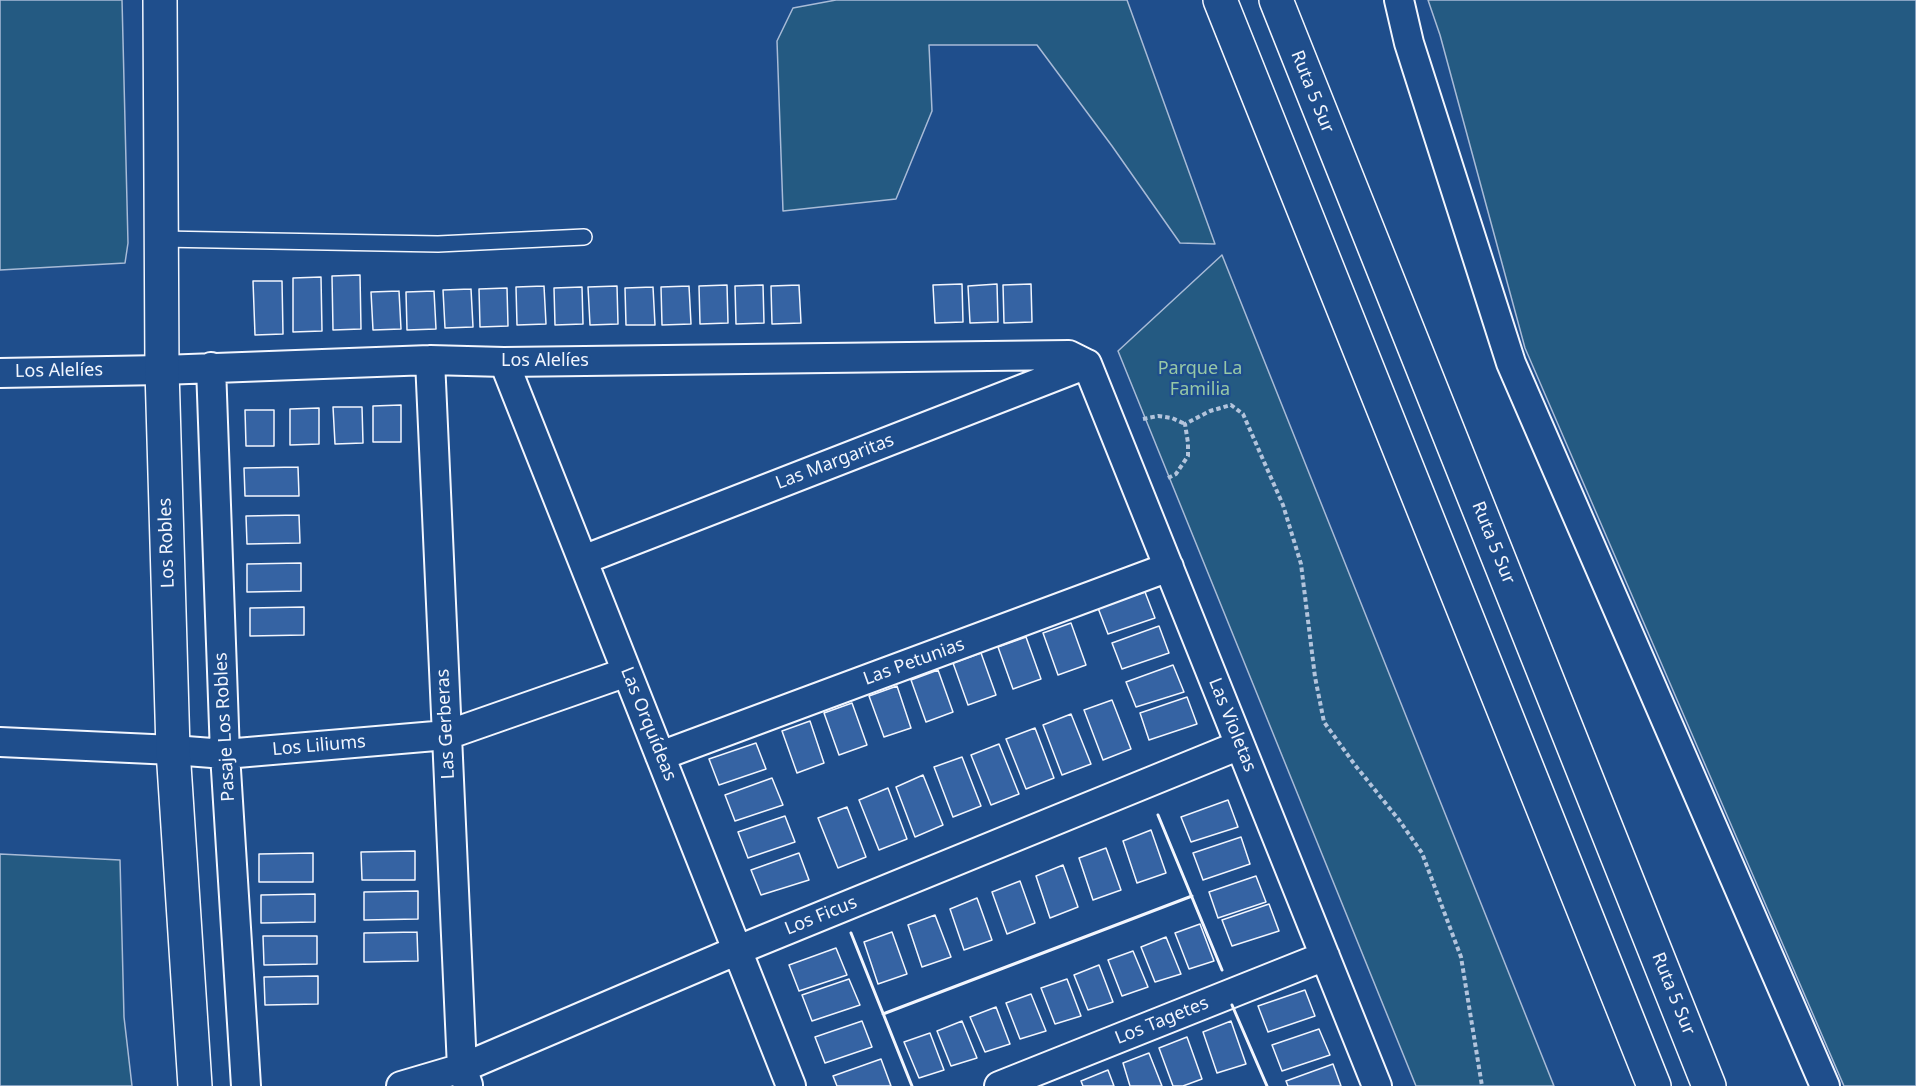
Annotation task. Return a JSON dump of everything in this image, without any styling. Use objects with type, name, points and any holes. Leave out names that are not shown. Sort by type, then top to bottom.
[{"type":"main road","name":"Los Robles","points":[[160,0],[162,370],[173,750],[195,1086]]},
{"type":"main road","points":[[1220,0],[1653,1086]]},
{"type":"main road","name":"Ruta 5 Sur","points":[[1276,0],[1709,1086]]},
{"type":"street","points":[[1399,0],[1409,44],[1511,363],[1825,1086]]},
{"type":"street","name":"Los Alelíes","points":[[0,372],[162,370],[430,360],[504,362],[1069,355],[1087,364]]},
{"type":"street","name":"Las Gerberas","points":[[430,360],[465,1077]]},
{"type":"street","name":"Las Orquídeas","points":[[504,362],[791,1086]]},
{"type":"street","name":"Las Margaritas","points":[[582,560],[1087,364]]},
{"type":"street","name":"Las Violetas","points":[[1087,364],[1377,1086]]},
{"type":"street","name":"Pasaje Los Robles","points":[[211,367],[225,754],[246,1086]]},
{"type":"street","name":"Las Petunias","points":[[660,756],[1169,567]]},
{"type":"street","name":"Los Liliums","points":[[0,742],[225,754],[447,735],[627,672]]},
{"type":"street","name":"Los Ficus","points":[[401,1086],[465,1077],[738,950],[1240,745]]},
{"type":"street","name":"Los Tagetes","points":[[999,1086],[1325,956]]},
{"type":"lane","points":[[161,239],[438,244],[584,237]]},
{"type":"path","points":[[1185,424],[1210,411],[1231,405],[1243,414],[1283,505],[1301,564],[1315,678],[1324,722],[1422,853],[1461,957],[1482,1086]]},
{"type":"path","points":[[1143,419],[1172,418],[1185,424]]},
{"type":"path","points":[[1168,478],[1176,474],[1188,456],[1185,424]]},
{"type":"green space","points":[[0,0],[122,0],[128,243],[125,263],[0,270]]},
{"type":"green space","points":[[836,0],[1127,0],[1215,244],[1180,243],[1037,45],[929,45],[932,111],[896,199],[783,211],[777,41],[793,8]]},
{"type":"green space","points":[[1428,0],[1916,0],[1916,1086],[1844,1086],[1525,348],[1440,35]]},
{"type":"green space","name":"Parque La Familia","points":[[1222,255],[1554,1086],[1416,1086],[1118,351]]},
{"type":"green space","points":[[0,854],[120,860],[124,1017],[132,1086],[0,1086]]},
{"type":"building","points":[[360,275],[361,329],[333,330],[332,276]]},
{"type":"building","points":[[321,277],[322,331],[293,332],[293,278]]},
{"type":"building","points":[[253,281],[282,281],[283,334],[255,335]]},
{"type":"building","points":[[962,284],[963,322],[935,323],[933,285]]},
{"type":"building","points":[[997,284],[998,322],[970,323],[968,286]]},
{"type":"building","points":[[1031,284],[1032,322],[1004,323],[1003,285]]},
{"type":"building","points":[[727,285],[728,323],[700,324],[699,286]]},
{"type":"building","points":[[763,285],[764,323],[736,324],[735,286]]},
{"type":"building","points":[[799,285],[801,323],[772,324],[771,286]]},
{"type":"building","points":[[544,286],[546,324],[517,325],[516,287]]},
{"type":"building","points":[[617,286],[618,324],[590,325],[588,287]]},
{"type":"building","points":[[689,286],[691,324],[662,325],[661,287]]},
{"type":"building","points":[[582,287],[583,324],[555,325],[554,288]]},
{"type":"building","points":[[653,287],[655,325],[626,325],[625,288]]},
{"type":"building","points":[[507,288],[508,326],[480,327],[479,289]]},
{"type":"building","points":[[471,289],[473,327],[445,328],[443,290]]},
{"type":"building","points":[[399,291],[401,329],[373,330],[371,292]]},
{"type":"building","points":[[434,291],[436,329],[407,330],[406,292]]},
{"type":"building","points":[[401,405],[401,442],[373,442],[373,406]]},
{"type":"building","points":[[333,407],[362,407],[363,443],[335,444]]},
{"type":"building","points":[[319,408],[319,444],[290,445],[290,409]]},
{"type":"building","points":[[245,410],[274,410],[274,446],[246,446]]},
{"type":"building","points":[[298,467],[299,496],[245,496],[244,468]]},
{"type":"building","points":[[299,515],[300,543],[247,544],[246,516]]},
{"type":"building","points":[[301,563],[301,591],[247,592],[247,564]]},
{"type":"building","points":[[1145,592],[1155,618],[1108,634],[1098,608]]},
{"type":"building","points":[[304,607],[304,635],[250,636],[250,608]]},
{"type":"building","points":[[1071,623],[1086,665],[1058,675],[1043,633]]},
{"type":"building","points":[[1159,626],[1169,653],[1122,669],[1112,643]]},
{"type":"building","points":[[1026,637],[1041,679],[1013,689],[998,647]]},
{"type":"building","points":[[981,653],[996,695],[968,705],[953,663]]},
{"type":"building","points":[[1173,665],[1184,692],[1136,707],[1126,682]]},
{"type":"building","points":[[938,670],[953,712],[926,722],[911,680]]},
{"type":"building","points":[[897,686],[911,728],[884,737],[869,696]]},
{"type":"building","points":[[1187,697],[1197,724],[1149,740],[1140,713]]},
{"type":"building","points":[[1112,700],[1131,749],[1103,760],[1084,710]]},
{"type":"building","points":[[852,703],[867,745],[839,755],[824,713]]},
{"type":"building","points":[[1071,714],[1091,764],[1062,775],[1043,725]]},
{"type":"building","points":[[810,721],[824,763],[797,773],[782,731]]},
{"type":"building","points":[[1035,728],[1054,778],[1026,789],[1006,739]]},
{"type":"building","points":[[756,743],[766,769],[719,785],[709,759]]},
{"type":"building","points":[[999,744],[1019,794],[991,805],[971,755]]},
{"type":"building","points":[[962,757],[981,806],[953,817],[934,767]]},
{"type":"building","points":[[923,775],[943,825],[915,837],[896,787]]},
{"type":"building","points":[[772,778],[783,805],[735,821],[725,795]]},
{"type":"building","points":[[888,788],[907,839],[879,850],[859,800]]},
{"type":"building","points":[[1228,800],[1238,827],[1191,842],[1181,817]]},
{"type":"building","points":[[847,807],[866,857],[838,868],[818,818]]},
{"type":"building","points":[[785,816],[795,842],[748,858],[738,832]]},
{"type":"building","points":[[1151,830],[1166,873],[1137,883],[1123,841]]},
{"type":"building","points":[[1241,837],[1250,864],[1203,880],[1193,853]]},
{"type":"building","points":[[1106,848],[1121,890],[1093,900],[1079,858]]},
{"type":"building","points":[[415,851],[415,880],[362,880],[361,852]]},
{"type":"building","points":[[313,853],[313,882],[259,882],[259,854]]},
{"type":"building","points":[[799,853],[809,880],[761,895],[751,870]]},
{"type":"building","points":[[1063,865],[1078,907],[1050,918],[1036,876]]},
{"type":"building","points":[[1256,876],[1266,902],[1218,918],[1209,892]]},
{"type":"building","points":[[1020,881],[1035,923],[1007,934],[992,892]]},
{"type":"building","points":[[418,891],[418,919],[364,920],[364,892]]},
{"type":"building","points":[[315,894],[315,922],[261,923],[261,895]]},
{"type":"building","points":[[977,898],[992,940],[964,950],[950,909]]},
{"type":"building","points":[[1269,904],[1279,931],[1232,946],[1222,920]]},
{"type":"building","points":[[935,915],[951,957],[922,967],[908,925]]},
{"type":"building","points":[[1200,924],[1214,961],[1189,969],[1175,933]]},
{"type":"building","points":[[417,932],[418,961],[364,962],[364,933]]},
{"type":"building","points":[[892,932],[907,974],[878,984],[864,942]]},
{"type":"building","points":[[263,936],[317,936],[317,964],[264,965]]},
{"type":"building","points":[[1166,937],[1181,974],[1155,982],[1141,947]]},
{"type":"building","points":[[836,948],[847,975],[799,991],[789,965]]},
{"type":"building","points":[[1133,951],[1148,987],[1122,996],[1108,960]]},
{"type":"building","points":[[1099,965],[1113,1002],[1088,1010],[1074,975]]},
{"type":"building","points":[[318,976],[318,1004],[265,1005],[264,977]]},
{"type":"building","points":[[849,979],[860,1005],[812,1021],[802,995]]},
{"type":"building","points":[[1067,979],[1081,1016],[1055,1024],[1041,988]]},
{"type":"building","points":[[1305,990],[1315,1016],[1268,1032],[1258,1006]]},
{"type":"building","points":[[1031,994],[1046,1031],[1020,1039],[1006,1003]]},
{"type":"building","points":[[996,1007],[1010,1044],[985,1052],[970,1017]]},
{"type":"building","points":[[862,1021],[872,1047],[825,1063],[815,1037]]},
{"type":"building","points":[[962,1021],[977,1058],[951,1066],[937,1031]]},
{"type":"building","points":[[1231,1021],[1246,1064],[1217,1073],[1203,1032]]},
{"type":"building","points":[[1319,1029],[1330,1055],[1282,1071],[1272,1045]]},
{"type":"building","points":[[930,1033],[944,1070],[919,1078],[904,1042]]},
{"type":"building","points":[[1187,1037],[1202,1079],[1183,1086],[1173,1086],[1159,1048]]},
{"type":"building","points":[[1149,1053],[1162,1086],[1130,1086],[1123,1063]]},
{"type":"building","points":[[881,1059],[891,1086],[837,1086],[833,1076]]},
{"type":"building","points":[[1333,1064],[1341,1086],[1288,1086],[1286,1081]]},
{"type":"building","points":[[1108,1070],[1114,1086],[1083,1086],[1081,1081]]},
{"type":"wall","points":[[1158,815],[1222,970]]},
{"type":"wall","points":[[883,1014],[1192,896]]},
{"type":"wall","points":[[851,933],[912,1086]]},
{"type":"wall","points":[[1232,1005],[1267,1086]]}]
